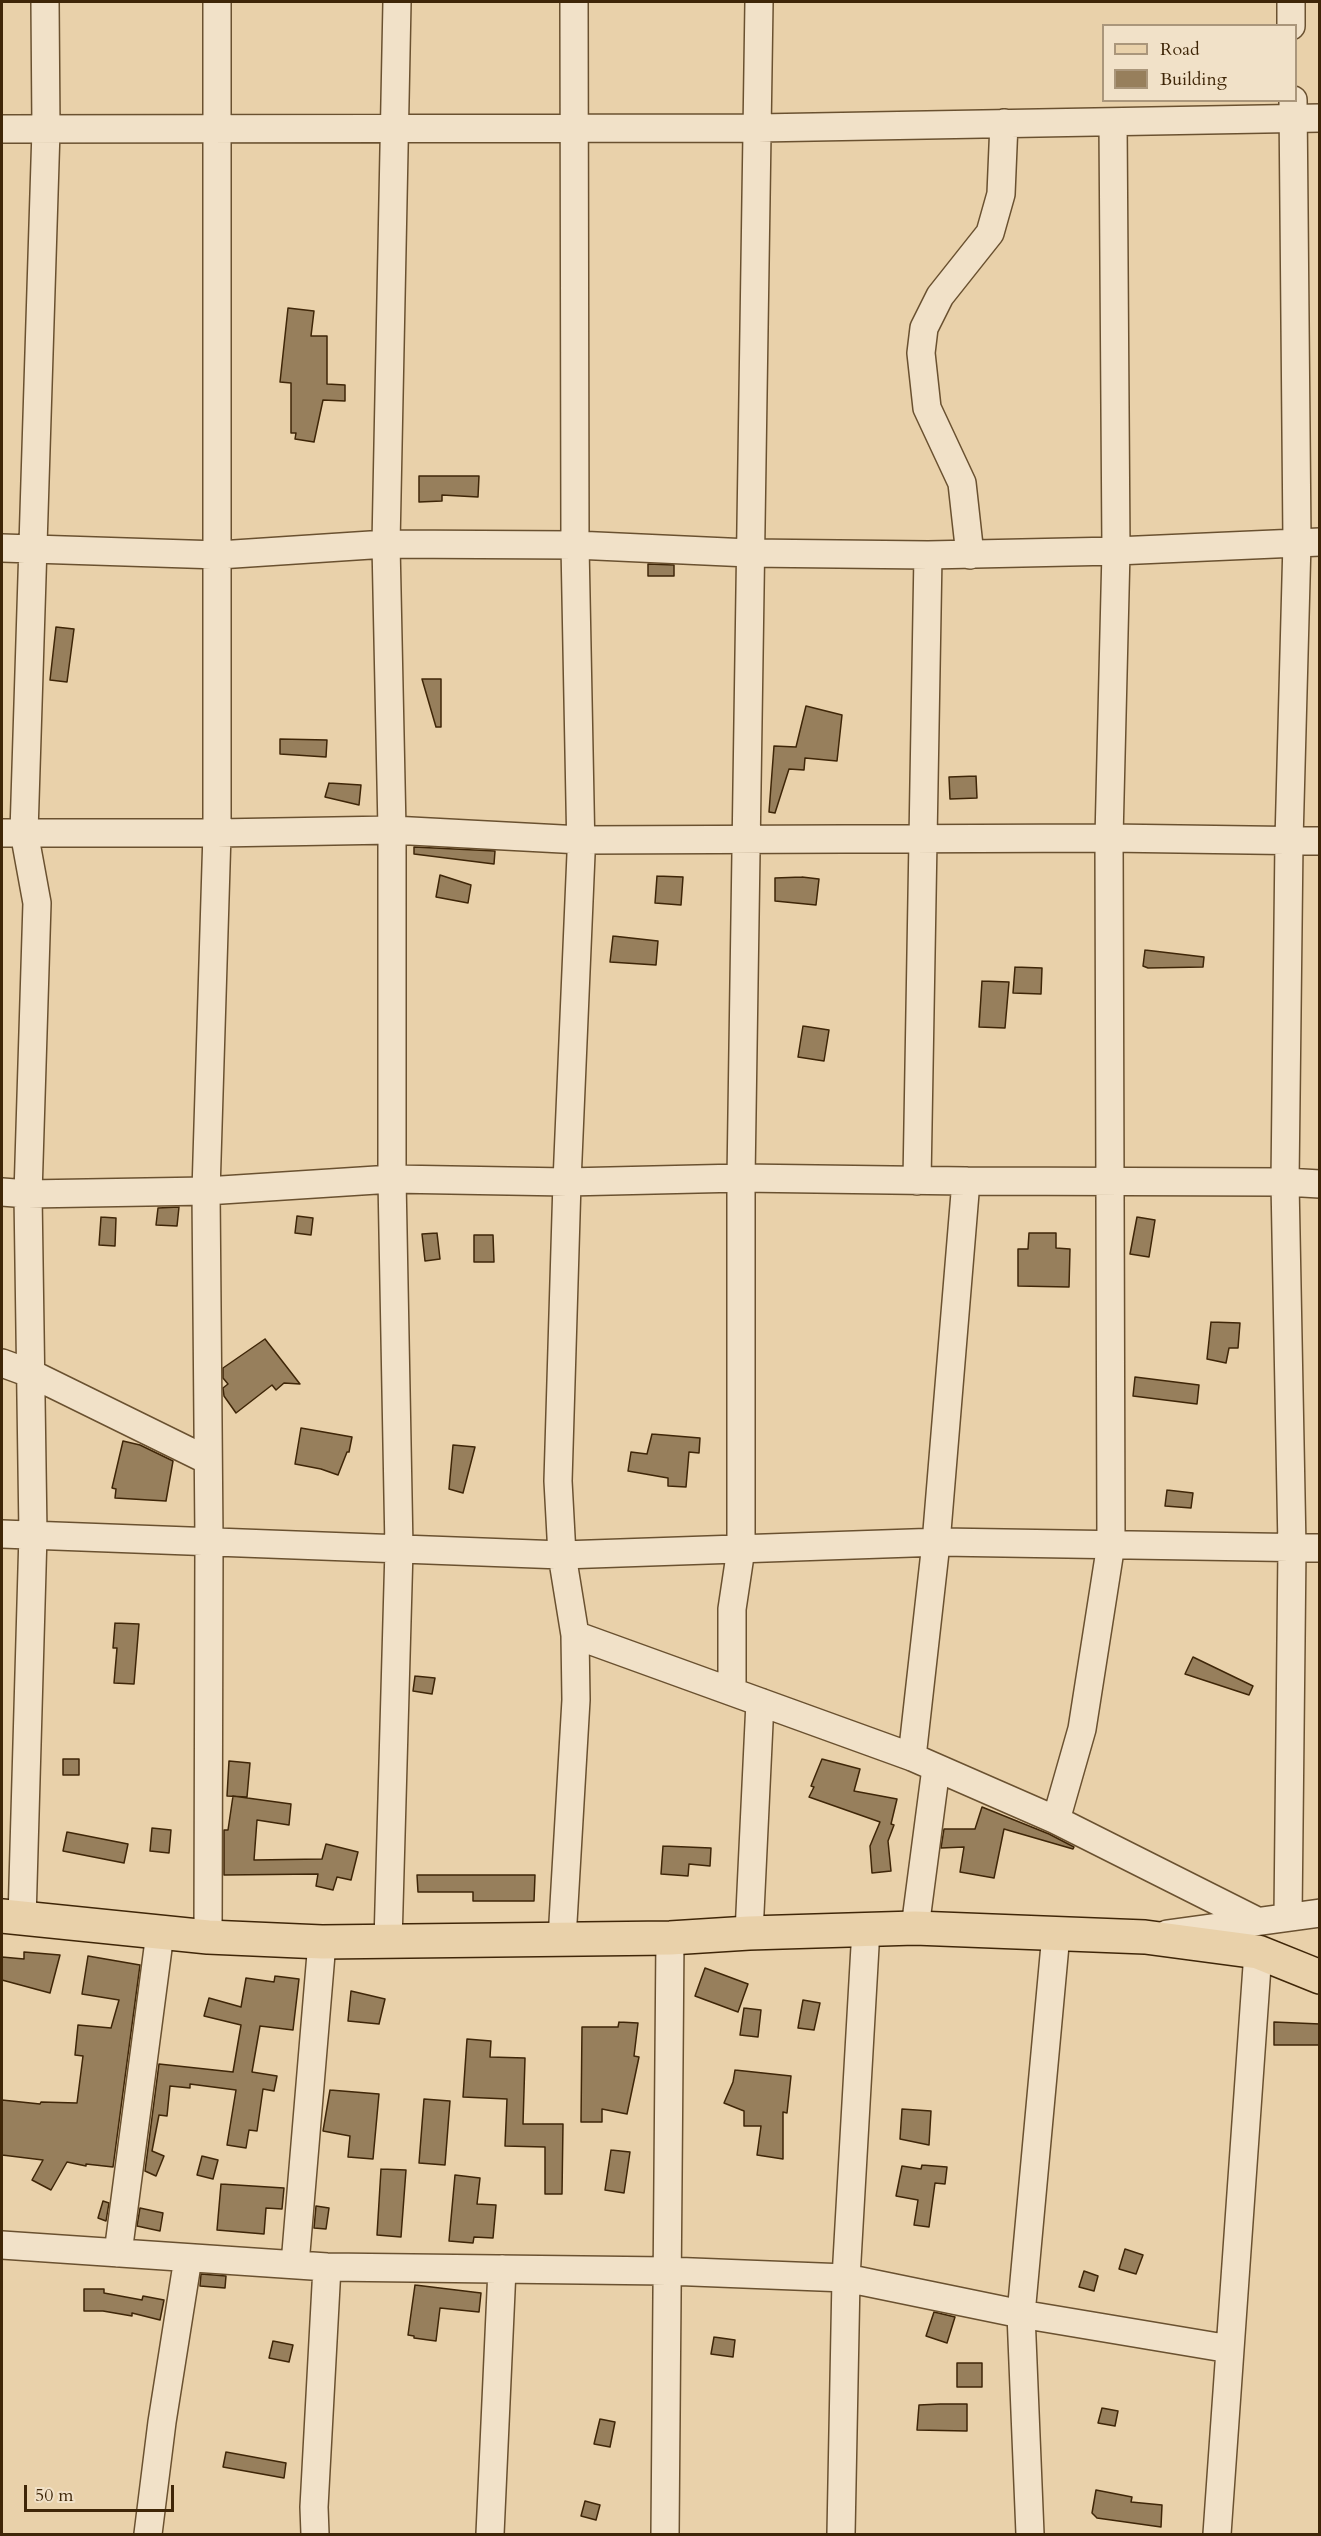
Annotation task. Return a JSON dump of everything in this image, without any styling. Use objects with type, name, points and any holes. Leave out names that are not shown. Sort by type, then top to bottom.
[{"type":"main road","points":[[12,1917],[208,1937],[322,1942],[670,1938],[866,1929],[1145,1937],[1258,1952],[1320,1977]]},
{"type":"street","points":[[12,1917],[33,1534],[28,1194],[37,903],[13,832],[32,548],[46,130],[45,2]]},
{"type":"street","points":[[208,1937],[209,1540],[206,1191],[217,833],[218,2]]},
{"type":"street","points":[[388,1942],[399,1549],[392,1179],[392,830],[386,544],[397,2]]},
{"type":"street","points":[[562,1940],[576,1700],[575,1635],[562,1555],[558,1481],[581,840],[574,545],[574,2]]},
{"type":"street","points":[[732,1691],[732,1609],[741,1549],[741,1178],[759,2]]},
{"type":"street","points":[[1291,2],[1291,24]]},
{"type":"street","points":[[2,129],[395,126],[758,128],[1113,122],[1302,113],[1308,542],[1289,841],[1285,1182],[1292,1548],[1288,1916]]},
{"type":"street","points":[[1056,1820],[1082,1729],[1111,1544],[1109,838],[1116,551],[1113,122]]},
{"type":"street","points":[[970,555],[962,483],[927,408],[921,353],[924,328],[940,296],[990,233],[1001,194],[1004,123]]},
{"type":"street","points":[[2,548],[219,555],[386,544],[574,545],[749,553],[970,555],[1308,542]]},
{"type":"street","points":[[917,1181],[928,555]]},
{"type":"street","points":[[13,832],[217,833],[392,830],[581,840],[1109,838],[1320,840]]},
{"type":"street","points":[[2,1192],[28,1194],[206,1191],[392,1179],[567,1182],[741,1178],[1320,1184]]},
{"type":"street","points":[[912,1757],[936,1543],[966,1181]]},
{"type":"street","points":[[2,1363],[32,1374],[207,1460]]},
{"type":"street","points":[[2,1534],[562,1555],[936,1543],[1320,1548]]},
{"type":"street","points":[[575,1635],[912,1757],[1056,1820],[1255,1920]]},
{"type":"street","points":[[749,1933],[760,1702]]},
{"type":"street","points":[[915,1929],[936,1768]]},
{"type":"street","points":[[1145,1937],[1255,1920],[1320,1913]]},
{"type":"street","points":[[841,2535],[846,2278],[866,1929]]},
{"type":"street","points":[[118,2253],[160,1933]]},
{"type":"street","points":[[1030,2535],[1021,2314],[1056,1934]]},
{"type":"street","points":[[665,2535],[670,1938]]},
{"type":"street","points":[[295,2264],[322,1942]]},
{"type":"street","points":[[1216,2535],[1258,1952]]},
{"type":"street","points":[[2,2246],[327,2267],[667,2271],[846,2278],[1021,2314],[1230,2349]]},
{"type":"street","points":[[148,2535],[162,2422],[188,2258]]},
{"type":"street","points":[[315,2535],[314,2507],[327,2267]]},
{"type":"street","points":[[490,2535],[502,2269]]},
{"type":"building","points":[[288,308],[314,311],[311,336],[327,336],[327,384],[345,385],[345,401],[323,400],[314,442],[295,439],[296,433],[291,433],[291,383],[280,382]]},
{"type":"building","points":[[419,476],[479,476],[478,497],[442,495],[442,501],[419,502]]},
{"type":"building","points":[[648,564],[674,565],[674,576],[648,576]]},
{"type":"building","points":[[56,627],[74,629],[67,682],[50,680]]},
{"type":"building","points":[[422,679],[441,679],[441,727],[436,727]]},
{"type":"building","points":[[806,706],[842,715],[837,761],[805,758],[804,770],[789,769],[775,813],[769,812],[774,746],[796,747]]},
{"type":"building","points":[[280,739],[327,740],[326,757],[280,754]]},
{"type":"building","points":[[976,776],[977,798],[950,799],[949,777]]},
{"type":"building","points":[[329,783],[361,785],[359,805],[325,797]]},
{"type":"building","points":[[414,847],[495,851],[494,864],[414,854]]},
{"type":"building","points":[[440,875],[471,885],[468,903],[436,897]]},
{"type":"building","points":[[657,876],[683,877],[681,905],[655,903]]},
{"type":"building","points":[[775,878],[819,879],[816,905],[775,901]]},
{"type":"building","points":[[613,936],[658,941],[656,965],[610,962]]},
{"type":"building","points":[[1145,950],[1204,957],[1203,967],[1148,968],[1143,966]]},
{"type":"building","points":[[1015,967],[1042,968],[1041,994],[1013,993]]},
{"type":"building","points":[[982,981],[1009,982],[1005,1028],[979,1027]]},
{"type":"building","points":[[803,1026],[829,1030],[824,1061],[798,1057]]},
{"type":"building","points":[[179,1207],[177,1226],[156,1225],[158,1208]]},
{"type":"building","points":[[297,1216],[313,1218],[311,1235],[295,1233]]},
{"type":"building","points":[[101,1217],[116,1218],[115,1246],[99,1245]]},
{"type":"building","points":[[1137,1217],[1155,1220],[1149,1257],[1130,1254]]},
{"type":"building","points":[[437,1233],[440,1259],[425,1261],[422,1234]]},
{"type":"building","points":[[1029,1233],[1056,1233],[1056,1248],[1070,1249],[1069,1287],[1018,1286],[1018,1249],[1028,1249]]},
{"type":"building","points":[[474,1235],[493,1235],[494,1262],[474,1262]]},
{"type":"building","points":[[1211,1322],[1240,1323],[1238,1348],[1229,1348],[1226,1363],[1207,1359]]},
{"type":"building","points":[[265,1339],[300,1384],[284,1383],[276,1390],[272,1385],[236,1413],[224,1396],[223,1388],[228,1384],[223,1378],[223,1368]]},
{"type":"building","points":[[1135,1377],[1199,1385],[1197,1404],[1133,1396]]},
{"type":"building","points":[[301,1428],[352,1437],[349,1452],[347,1452],[338,1475],[295,1464]]},
{"type":"building","points":[[652,1434],[700,1438],[699,1453],[689,1452],[686,1487],[668,1486],[668,1478],[628,1471],[631,1452],[647,1454]]},
{"type":"building","points":[[123,1441],[140,1445],[173,1461],[166,1501],[115,1498],[116,1489],[112,1488]]},
{"type":"building","points":[[453,1445],[475,1447],[463,1493],[449,1489]]},
{"type":"building","points":[[1167,1490],[1193,1493],[1191,1508],[1165,1506]]},
{"type":"building","points":[[115,1623],[139,1624],[134,1684],[114,1683],[117,1648],[113,1648]]},
{"type":"building","points":[[1193,1657],[1253,1686],[1249,1695],[1185,1674]]},
{"type":"building","points":[[415,1676],[435,1678],[432,1694],[413,1691]]},
{"type":"building","points":[[63,1759],[79,1759],[79,1775],[63,1775]]},
{"type":"building","points":[[822,1759],[860,1769],[854,1791],[897,1799],[891,1824],[894,1825],[888,1841],[891,1871],[872,1873],[870,1846],[880,1822],[809,1797]]},
{"type":"building","points":[[229,1761],[250,1763],[247,1797],[227,1796]]},
{"type":"building","points":[[233,1796],[291,1804],[289,1825],[257,1820],[254,1860],[322,1859],[326,1844],[358,1852],[351,1880],[337,1877],[333,1890],[316,1886],[318,1874],[224,1875],[224,1830],[228,1830]]},
{"type":"building","points":[[982,1807],[1049,1834],[1074,1847],[1073,1849],[1004,1829],[994,1878],[960,1872],[964,1847],[941,1848],[944,1829],[975,1829]]},
{"type":"building","points":[[152,1828],[171,1830],[169,1853],[150,1851]]},
{"type":"building","points":[[67,1832],[128,1844],[124,1863],[63,1851]]},
{"type":"building","points":[[663,1846],[711,1848],[710,1866],[689,1864],[688,1876],[661,1874]]},
{"type":"building","points":[[417,1875],[535,1875],[534,1901],[473,1901],[473,1892],[418,1892]]},
{"type":"building","points":[[24,1952],[60,1955],[50,1993],[2,1980],[2,1957],[24,1959]]},
{"type":"building","points":[[88,1956],[140,1965],[113,2167],[86,2164],[86,2166],[67,2162],[51,2190],[32,2180],[43,2160],[2,2155],[2,2100],[40,2104],[41,2102],[77,2103],[83,2056],[75,2055],[78,2025],[111,2028],[119,2000],[82,1994]]},
{"type":"building","points":[[705,1968],[748,1984],[738,2012],[695,1996]]},
{"type":"building","points":[[275,1976],[299,1979],[293,2030],[260,2026],[252,2072],[277,2076],[274,2091],[263,2089],[257,2131],[249,2130],[246,2148],[227,2145],[236,2090],[190,2084],[190,2088],[170,2086],[167,2116],[159,2115],[152,2151],[164,2156],[156,2176],[145,2171],[159,2064],[233,2072],[241,2025],[204,2016],[209,1998],[241,2007],[246,1978],[274,1982]]},
{"type":"building","points":[[351,1991],[385,1999],[379,2024],[348,2021]]},
{"type":"building","points":[[803,2000],[820,2003],[814,2030],[798,2028]]},
{"type":"building","points":[[744,2008],[761,2010],[758,2037],[740,2035]]},
{"type":"building","points":[[619,2022],[638,2023],[634,2056],[639,2057],[627,2114],[602,2109],[602,2122],[581,2122],[582,2027],[618,2027]]},
{"type":"building","points":[[1274,2022],[1320,2024],[1320,2045],[1274,2045]]},
{"type":"building","points":[[467,2039],[491,2041],[490,2057],[525,2058],[523,2124],[563,2124],[562,2194],[545,2194],[545,2147],[505,2146],[507,2099],[463,2097]]},
{"type":"building","points":[[735,2070],[791,2076],[787,2113],[783,2112],[783,2159],[757,2155],[761,2126],[744,2126],[744,2111],[724,2103],[733,2082]]},
{"type":"building","points":[[330,2090],[379,2094],[373,2159],[348,2157],[350,2136],[323,2131]]},
{"type":"building","points":[[424,2099],[450,2101],[445,2165],[419,2163]]},
{"type":"building","points":[[902,2109],[931,2111],[929,2145],[900,2139]]},
{"type":"building","points":[[611,2150],[630,2152],[624,2193],[605,2190]]},
{"type":"building","points":[[202,2156],[218,2160],[213,2179],[197,2175]]},
{"type":"building","points":[[922,2165],[947,2167],[945,2184],[935,2183],[929,2227],[914,2225],[918,2200],[896,2196],[902,2166],[921,2169]]},
{"type":"building","points":[[381,2169],[406,2170],[401,2237],[377,2235]]},
{"type":"building","points":[[455,2175],[480,2178],[477,2204],[496,2205],[493,2238],[474,2237],[473,2243],[449,2241]]},
{"type":"building","points":[[221,2184],[284,2188],[282,2209],[266,2208],[264,2234],[217,2230]]},
{"type":"building","points":[[103,2201],[109,2203],[106,2221],[98,2218]]},
{"type":"building","points":[[316,2206],[329,2208],[326,2229],[314,2228]]},
{"type":"building","points":[[140,2208],[163,2213],[160,2231],[137,2226]]},
{"type":"building","points":[[1125,2249],[1143,2255],[1136,2274],[1119,2269]]},
{"type":"building","points":[[1084,2271],[1098,2276],[1094,2291],[1079,2287]]},
{"type":"building","points":[[201,2274],[226,2276],[225,2288],[200,2286]]},
{"type":"building","points":[[415,2285],[481,2293],[479,2312],[440,2308],[436,2341],[414,2338],[408,2335]]},
{"type":"building","points":[[84,2289],[104,2289],[104,2293],[142,2300],[143,2296],[164,2300],[160,2320],[132,2313],[132,2316],[103,2311],[84,2311]]},
{"type":"building","points":[[934,2312],[955,2317],[947,2343],[926,2336]]},
{"type":"building","points":[[714,2337],[735,2340],[733,2357],[711,2354]]},
{"type":"building","points":[[273,2341],[293,2345],[289,2362],[269,2358]]},
{"type":"building","points":[[957,2363],[982,2363],[982,2387],[957,2387]]},
{"type":"building","points":[[967,2404],[967,2431],[917,2430],[919,2405]]},
{"type":"building","points":[[1102,2408],[1118,2411],[1115,2426],[1098,2423]]},
{"type":"building","points":[[600,2419],[615,2422],[610,2447],[594,2444]]},
{"type":"building","points":[[226,2452],[286,2463],[284,2478],[223,2467]]},
{"type":"building","points":[[1096,2490],[1132,2497],[1131,2502],[1162,2505],[1161,2527],[1097,2518],[1092,2513]]},
{"type":"building","points":[[585,2501],[600,2505],[596,2520],[581,2516]]}]
